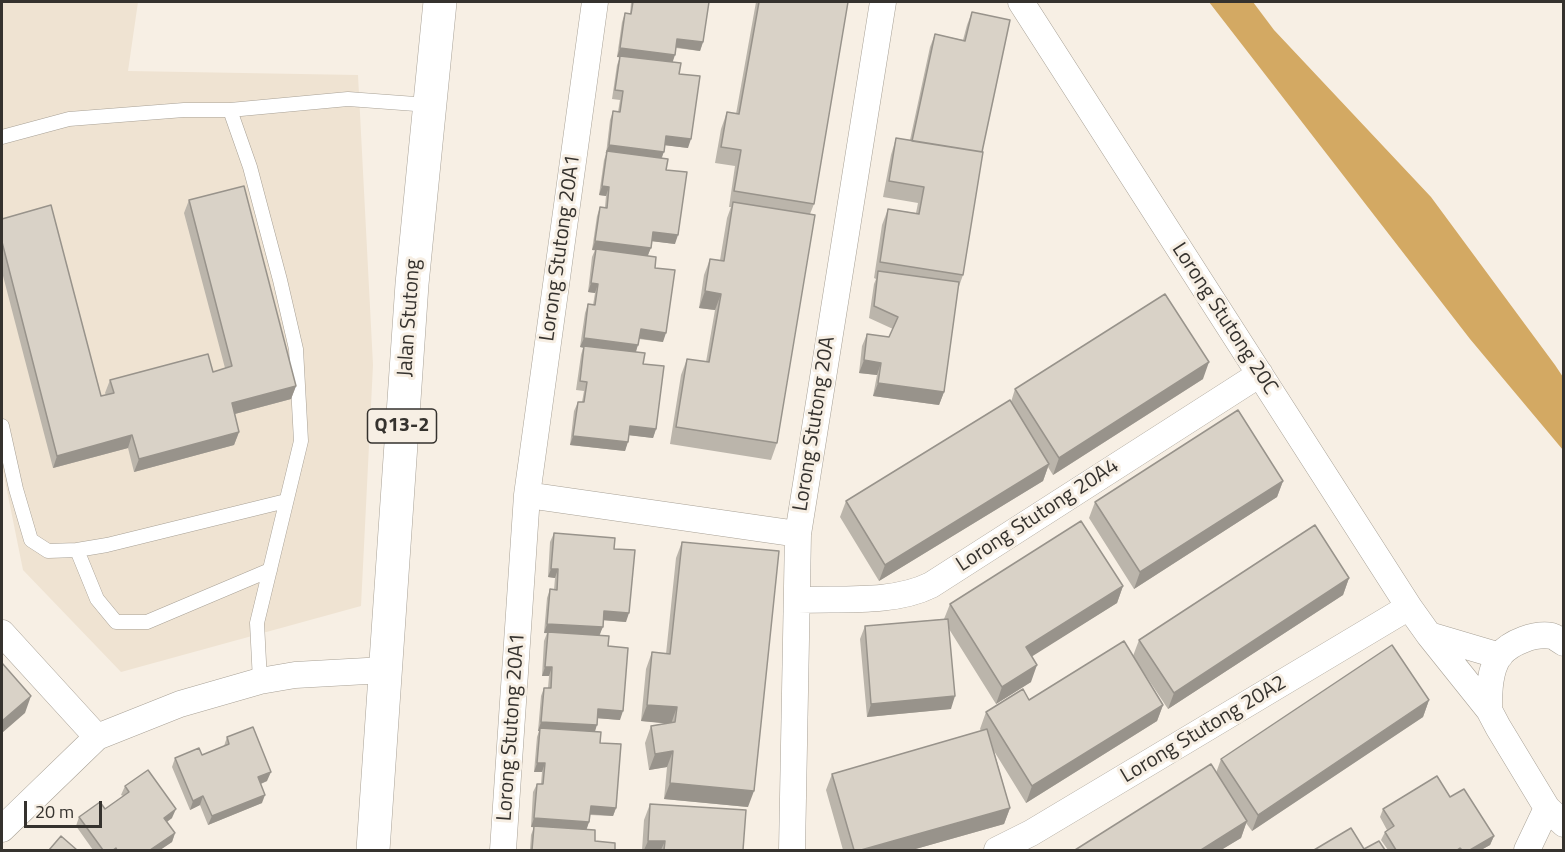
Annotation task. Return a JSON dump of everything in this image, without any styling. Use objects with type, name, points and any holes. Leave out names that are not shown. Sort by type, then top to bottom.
[{"type":"main road","name":"Jalan Stutong","points":[[373,850],[412,284],[440,2]]},
{"type":"street","name":"Lorong Stutong 20A1","points":[[503,850],[528,495],[595,2]]},
{"type":"street","name":"Lorong Stutong 20A","points":[[792,850],[798,534],[883,2]]},
{"type":"street","name":"Lorong Stutong 20C","points":[[1021,2],[1409,607],[1489,710],[1498,728],[1555,816]]},
{"type":"street","name":"Lorong Stutong 20A4","points":[[798,600],[898,597],[920,591],[1260,374]]},
{"type":"street","points":[[528,495],[798,534]]},
{"type":"street","name":"Lorong Stutong 20A2","points":[[997,850],[1031,833],[1409,607]]},
{"type":"street","points":[[2,633],[97,737]]},
{"type":"street","points":[[1429,635],[1500,656]]},
{"type":"street","points":[[1489,710],[1489,687],[1500,656],[1525,639],[1560,636]]},
{"type":"street","points":[[2,829],[97,737],[180,704],[260,681],[295,675],[385,670]]},
{"type":"street","points":[[1527,850],[1555,816]]},
{"type":"lane","points":[[2,137],[69,119],[184,110],[230,110],[348,99],[429,105]]},
{"type":"lane","points":[[230,110],[250,167],[296,349],[301,441],[257,623],[260,681]]},
{"type":"lane","points":[[2,426],[16,489],[31,540],[48,551],[77,550],[107,545],[286,501]]},
{"type":"lane","points":[[77,550],[97,599],[116,622],[147,622],[270,570]]},
{"type":"shaded area","points":[[2,2],[138,2],[128,71],[358,75],[373,365],[361,606],[121,672],[23,570],[2,466]]},
{"type":"shaded area","points":[[1209,2],[1253,2],[1274,30],[1431,197],[1563,377],[1563,450],[1470,339]]},
{"type":"building","points":[[633,2],[709,2],[703,42],[677,39],[675,55],[620,48],[625,13],[631,14]]},
{"type":"building","points":[[759,2],[848,2],[814,204],[734,191],[741,150],[721,147],[727,112],[739,114]]},
{"type":"building","points":[[972,12],[1010,20],[982,152],[912,141],[935,34],[965,41]]},
{"type":"building","points":[[620,56],[681,63],[679,74],[700,76],[691,139],[666,136],[664,152],[609,145],[613,111],[620,112],[623,91],[615,90]]},
{"type":"building","points":[[896,138],[983,152],[963,275],[880,262],[888,209],[919,214],[924,187],[889,181]]},
{"type":"building","points":[[607,151],[668,159],[666,170],[687,172],[678,235],[653,232],[651,248],[595,241],[600,207],[607,208],[609,187],[602,186]]},
{"type":"building","points":[[244,186],[296,386],[232,403],[239,432],[139,459],[132,435],[57,456],[2,242],[2,219],[51,205],[101,396],[114,393],[110,380],[208,354],[213,372],[232,366],[189,200]]},
{"type":"building","points":[[733,202],[815,215],[777,443],[676,427],[687,359],[709,362],[721,294],[705,291],[710,259],[724,261]]},
{"type":"building","points":[[596,249],[656,257],[655,268],[675,270],[666,333],[641,329],[638,345],[584,338],[588,304],[595,305],[598,284],[591,283]]},
{"type":"building","points":[[878,271],[959,282],[944,392],[878,383],[881,363],[864,360],[867,334],[889,337],[898,317],[874,306]]},
{"type":"building","points":[[1165,294],[1209,362],[1059,458],[1015,389]]},
{"type":"building","points":[[584,346],[645,353],[643,364],[664,366],[656,429],[630,426],[628,442],[573,436],[578,402],[584,402],[587,382],[580,381]]},
{"type":"building","points":[[1010,400],[1049,464],[885,565],[846,501]]},
{"type":"building","points":[[1238,410],[1283,481],[1140,572],[1095,502]]},
{"type":"building","points":[[1081,521],[1123,586],[1026,647],[1037,665],[1002,687],[950,604]]},
{"type":"building","points":[[1315,525],[1349,578],[1174,693],[1139,640]]},
{"type":"building","points":[[554,533],[615,538],[614,549],[635,550],[629,613],[604,611],[603,627],[547,624],[550,589],[557,590],[558,569],[551,569]]},
{"type":"building","points":[[682,542],[779,551],[754,791],[670,783],[673,751],[655,754],[651,726],[675,722],[677,707],[647,705],[652,652],[670,654]]},
{"type":"building","points":[[948,619],[955,696],[871,704],[865,626]]},
{"type":"building","points":[[548,632],[609,636],[608,646],[628,648],[623,711],[598,709],[597,725],[541,722],[544,688],[551,688],[552,667],[545,667]]},
{"type":"building","points":[[1124,641],[1163,705],[1032,786],[986,712],[1023,689],[1029,700]]},
{"type":"building","points":[[1392,645],[1429,700],[1258,815],[1221,759]]},
{"type":"building","points":[[2,663],[31,696],[2,721]]},
{"type":"building","points":[[253,727],[271,772],[258,777],[265,795],[212,816],[203,796],[193,801],[175,758],[199,748],[202,755],[229,744],[227,737]]},
{"type":"building","points":[[540,728],[601,732],[600,743],[621,744],[616,808],[591,806],[589,822],[534,818],[537,784],[543,784],[545,763],[537,763]]},
{"type":"building","points":[[987,729],[1010,808],[861,850],[854,850],[832,774]]},
{"type":"building","points":[[1211,764],[1247,821],[1201,850],[1075,850]]},
{"type":"building","points":[[148,770],[176,809],[164,818],[175,833],[150,850],[117,850],[116,848],[103,850],[79,817],[100,802],[105,809],[129,792],[125,786]]},
{"type":"building","points":[[1437,776],[1450,797],[1464,789],[1494,836],[1470,850],[1460,848],[1457,850],[1396,850],[1385,832],[1394,826],[1383,809]]},
{"type":"building","points":[[650,804],[746,810],[743,850],[664,850],[665,841],[648,841]]},
{"type":"building","points":[[534,826],[595,830],[595,841],[615,843],[615,850],[532,850]]},
{"type":"building","points":[[1351,828],[1364,849],[1379,841],[1385,850],[1314,850]]},
{"type":"building","points":[[61,836],[77,850],[49,850]]}]
